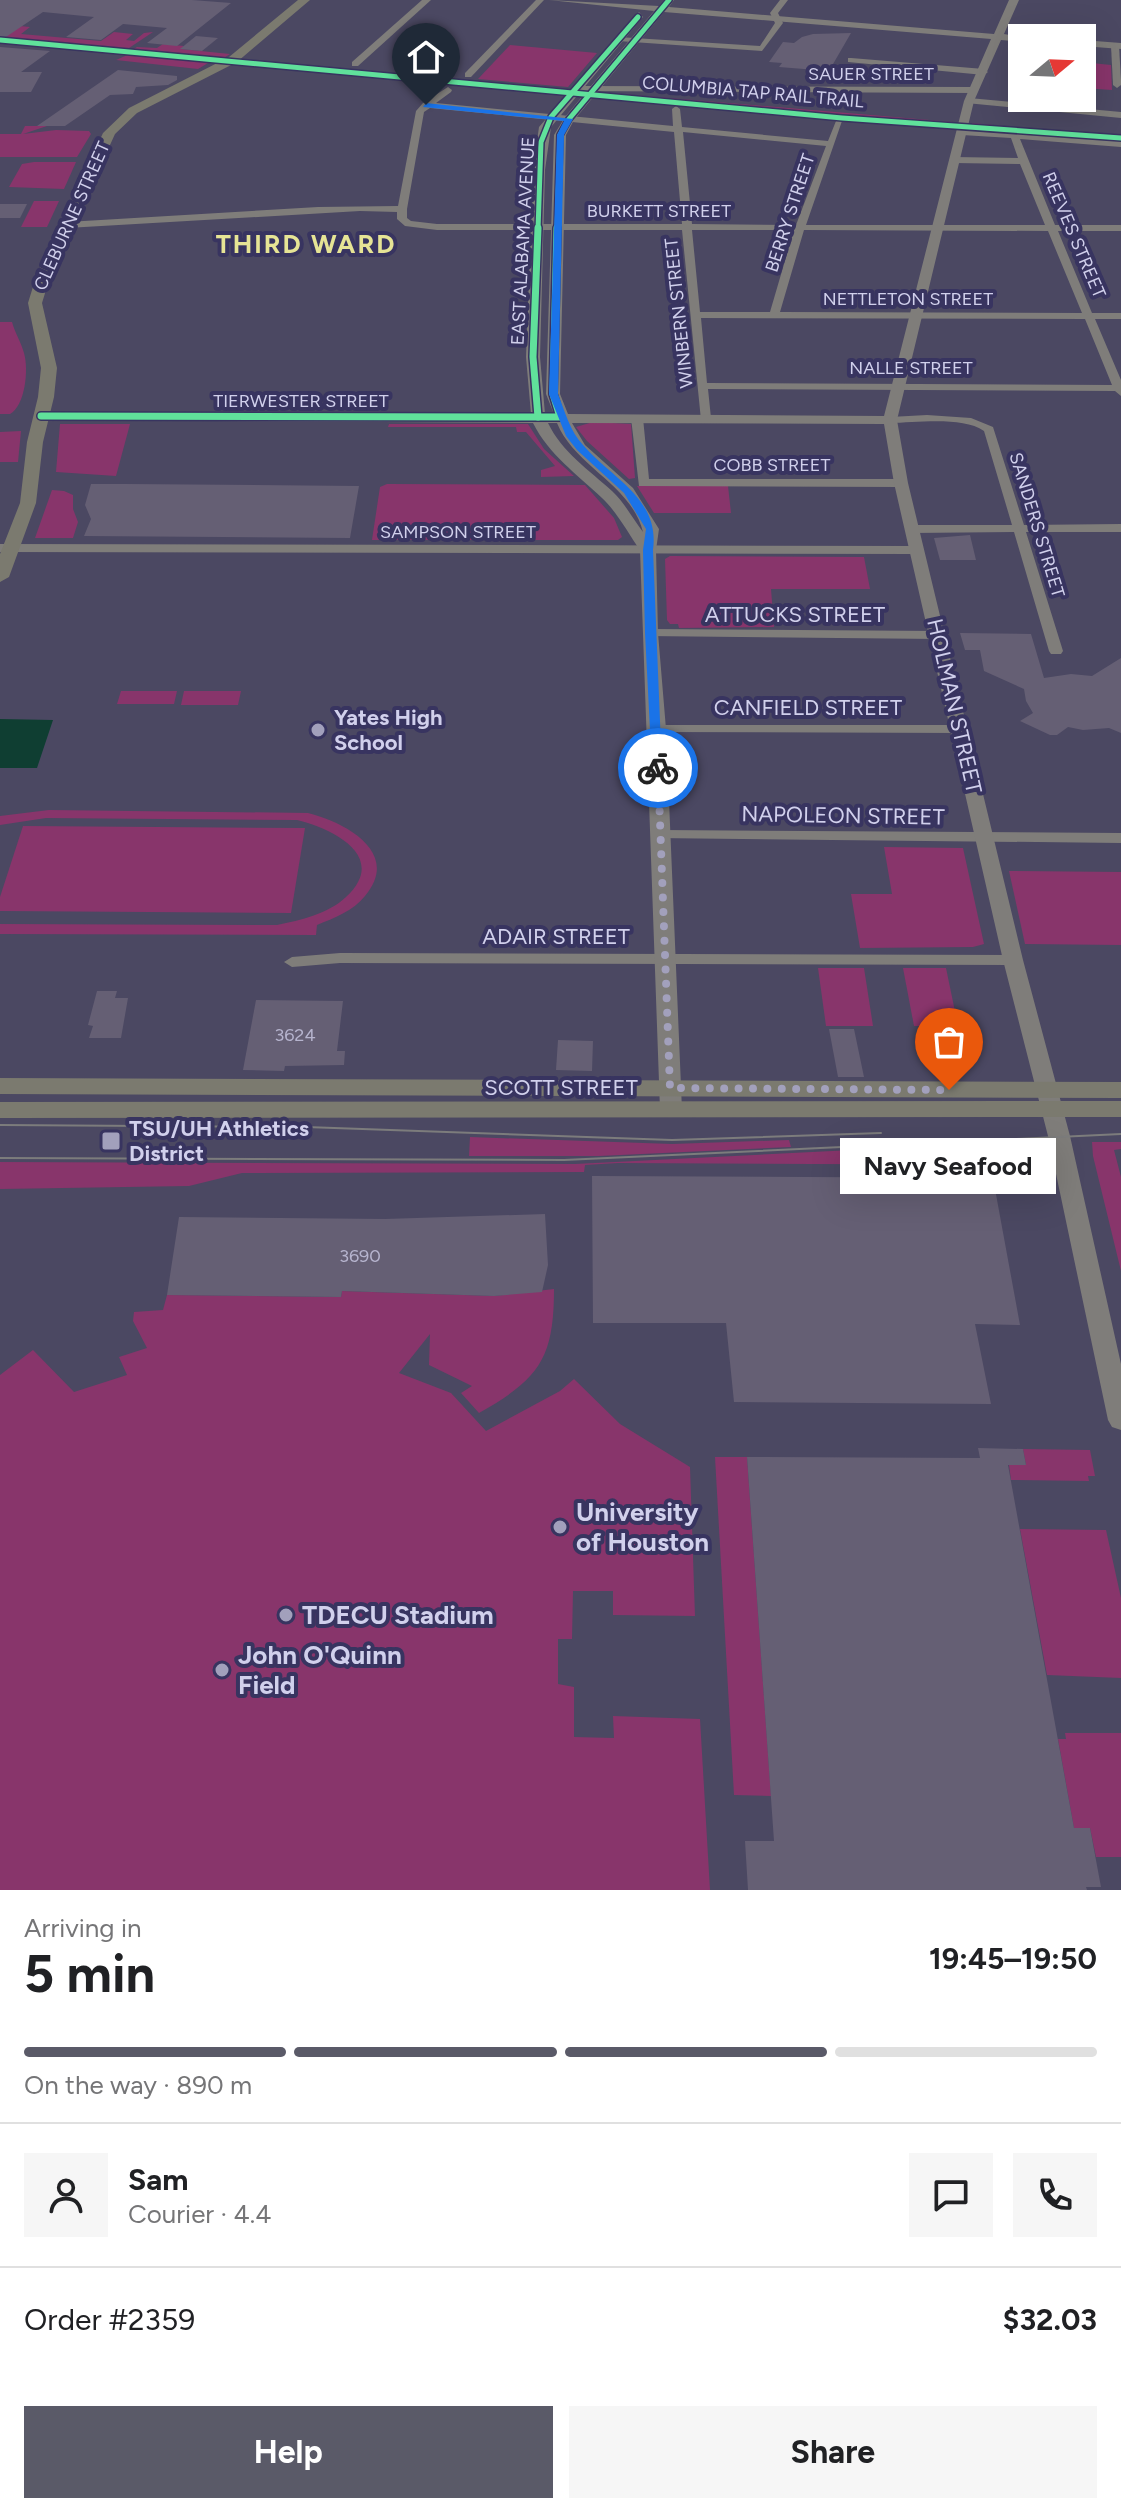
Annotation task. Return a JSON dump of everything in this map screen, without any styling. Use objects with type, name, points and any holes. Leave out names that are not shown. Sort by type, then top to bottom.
[{"type":"main road","name":"CLEBURNE STREET","points":[[0,577],[6,548],[28,503],[49,368],[35,303],[43,277],[109,133],[118,120],[133,110],[225,65],[305,0]]},
{"type":"main road","name":"SCOTT STREET","points":[[0,1086],[363,1098],[1049,1100],[1121,1109]]},
{"type":"main road","points":[[56,1110],[62,1086]]},
{"type":"main road","name":"SCOTT STREET","points":[[1049,1100],[1121,1090]]},
{"type":"main road","name":"SCOTT STREET","points":[[0,1110],[363,1098]]},
{"type":"street","points":[[355,64],[427,0]]},
{"type":"street","points":[[468,75],[540,0]]},
{"type":"street","points":[[554,0],[657,4],[777,18],[1008,37]]},
{"type":"street","points":[[618,39],[750,50],[766,47],[779,23],[774,13],[784,0]]},
{"type":"street","name":"HOLMAN STREET","points":[[1014,0],[972,96],[936,228],[890,420],[901,483],[1049,1100],[1121,1420]]},
{"type":"street","name":"EAST ALABAMA AVENUE","points":[[648,550],[610,497],[555,447],[538,417],[533,357],[541,142],[551,117],[618,39],[657,4]]},
{"type":"street","name":"EAST ALABAMA AVENUE","points":[[657,4],[635,40],[569,119],[560,135],[553,394],[560,417],[580,448],[617,478],[641,509],[651,529],[648,550],[650,633],[657,729],[670,1099]]},
{"type":"street","points":[[1096,44],[1118,46],[1117,85]]},
{"type":"street","points":[[851,60],[984,72]]},
{"type":"street","name":"SAUER STREET","points":[[576,89],[972,96],[1121,115]]},
{"type":"street","points":[[67,225],[133,224],[314,209],[402,209],[420,111],[448,90]]},
{"type":"street","points":[[426,105],[830,144]]},
{"type":"street","name":"WINBERN STREET","points":[[676,109],[705,418]]},
{"type":"street","name":"BERRY STREET","points":[[774,315],[800,227],[839,123]]},
{"type":"street","points":[[962,132],[1121,144]]},
{"type":"street","name":"REEVES STREET","points":[[1015,134],[1120,390]]},
{"type":"street","points":[[954,160],[1025,161]]},
{"type":"street","points":[[539,170],[560,170]]},
{"type":"street","name":"BURKETT STREET","points":[[402,209],[402,219],[420,227],[1121,228]]},
{"type":"street","name":"NETTLETON STREET","points":[[695,315],[1121,316]]},
{"type":"street","name":"NALLE STREET","points":[[703,386],[1120,390]]},
{"type":"street","name":"TIERWESTER STREET","points":[[41,416],[971,420]]},
{"type":"street","name":"COBB STREET","points":[[637,418],[643,483],[901,483]]},
{"type":"street","name":"SANDERS STREET","points":[[971,420],[985,424],[989,429],[1056,651]]},
{"type":"street","points":[[912,529],[1121,528]]},
{"type":"street","name":"SAMPSON STREET","points":[[6,548],[917,550]]},
{"type":"street","name":"ATTUCKS STREET","points":[[650,633],[939,635]]},
{"type":"street","name":"CANFIELD STREET","points":[[657,729],[959,729]]},
{"type":"street","name":"NAPOLEON STREET","points":[[660,835],[1121,838]]},
{"type":"street","name":"ADAIR STREET","points":[[292,962],[340,958],[1013,960]]},
{"type":"shaded area","points":[[0,24],[30,27],[21,34],[101,41],[114,32],[133,34],[126,40],[134,41],[144,33],[153,32],[126,50],[0,39]]},
{"type":"shaded area","points":[[163,44],[230,54],[222,59],[132,50],[137,47],[157,48]]},
{"type":"shaded area","points":[[510,45],[597,53],[568,87],[478,79]]},
{"type":"shaded area","points":[[132,53],[213,60],[198,69],[116,60]]},
{"type":"shaded area","points":[[1096,63],[1111,65],[1112,90],[1096,89]]},
{"type":"shaded area","points":[[599,92],[953,122],[951,130],[592,97]]},
{"type":"shaded area","points":[[972,123],[1121,137],[1121,143],[971,129]]},
{"type":"shaded area","points":[[25,126],[47,126],[23,134],[56,130],[89,131],[91,134],[77,157],[0,157],[0,134],[21,134]]},
{"type":"shaded area","points":[[76,162],[64,189],[9,187],[22,164]]},
{"type":"shaded area","points":[[34,201],[59,201],[47,227],[21,227]]},
{"type":"shaded area","points":[[0,322],[12,322],[25,360],[26,378],[22,396],[10,414],[0,414]]},
{"type":"shaded area","points":[[593,422],[631,424],[635,478],[629,479],[576,427]]},
{"type":"shaded area","points":[[60,424],[130,424],[116,476],[56,472]]},
{"type":"shaded area","points":[[389,424],[528,424],[544,449],[574,476],[541,477],[541,470],[555,466],[526,432],[517,432],[516,427],[388,427]]},
{"type":"shaded area","points":[[21,431],[18,462],[0,462],[0,432]]},
{"type":"shaded area","points":[[387,484],[585,485],[614,518],[622,537],[618,540],[372,540],[380,487]]},
{"type":"shaded area","points":[[637,486],[728,486],[731,513],[654,513]]},
{"type":"shaded area","points":[[52,490],[73,495],[73,509],[78,522],[73,538],[35,538]]},
{"type":"shaded area","points":[[670,556],[864,557],[870,589],[771,589],[774,627],[679,628],[678,624],[670,624],[667,620],[665,559]]},
{"type":"shaded area","points":[[121,691],[177,691],[174,704],[117,704]]},
{"type":"shaded area","points":[[184,691],[241,691],[238,705],[181,705]]},
{"type":"shaded area","points":[[0,719],[53,720],[37,768],[0,768]]},
{"type":"shaded area","points":[[49,810],[308,813],[337,824],[364,841],[373,853],[377,866],[375,880],[355,906],[317,925],[316,935],[0,934],[0,924],[277,925],[314,916],[339,903],[358,882],[362,869],[359,857],[351,846],[325,830],[297,820],[46,818],[0,825],[0,816]]},
{"type":"shaded area","points":[[23,826],[305,828],[291,913],[0,911],[0,897]]},
{"type":"shaded area","points":[[884,847],[963,848],[984,944],[973,947],[860,948],[851,894],[892,894]]},
{"type":"shaded area","points":[[1009,871],[1121,872],[1121,945],[1025,944]]},
{"type":"shaded area","points":[[818,968],[864,968],[873,1026],[826,1026]]},
{"type":"shaded area","points":[[903,968],[946,968],[958,1026],[914,1026]]},
{"type":"shaded area","points":[[470,1137],[672,1144],[789,1140],[791,1147],[599,1156],[469,1156]]},
{"type":"shaded area","points":[[1031,1141],[1029,1165],[618,1163],[585,1165],[584,1172],[242,1173],[189,1186],[0,1189],[0,1162],[575,1164]]},
{"type":"shaded area","points":[[1092,1142],[1121,1142],[1121,1149],[1114,1150],[1121,1177],[1121,1271],[1093,1156]]},
{"type":"shaded area","name":"TDECU Stadium","points":[[554,1289],[551,1333],[539,1364],[516,1389],[479,1413],[461,1393],[472,1386],[429,1365],[430,1334],[399,1373],[451,1393],[486,1431],[560,1391],[574,1379],[620,1424],[690,1467],[695,1616],[613,1615],[613,1591],[573,1591],[572,1639],[558,1639],[558,1684],[574,1687],[574,1737],[614,1738],[613,1716],[700,1719],[710,1890],[0,1890],[0,1375],[33,1350],[74,1392],[127,1375],[119,1357],[147,1348],[133,1321],[134,1312],[163,1310],[167,1295],[341,1297],[342,1291],[494,1296]]},
{"type":"shaded area","points":[[1023,1449],[1090,1450],[1095,1476],[1088,1476],[1089,1481],[1011,1480],[1009,1465],[1026,1465]]},
{"type":"shaded area","points":[[715,1457],[747,1457],[771,1796],[734,1795]]},
{"type":"shaded area","points":[[1020,1529],[1106,1530],[1121,1598],[1121,1678],[1047,1675]]},
{"type":"shaded area","points":[[1065,1733],[1121,1733],[1121,1857],[1096,1857],[1090,1828],[1074,1828],[1058,1739],[1066,1739]]},
{"type":"building","points":[[0,0],[192,0],[231,3],[177,46],[147,43],[167,28],[123,24],[101,40],[66,37],[94,17],[43,12],[0,41]]},
{"type":"building","points":[[851,33],[829,71],[779,67],[782,63],[769,62],[783,42],[794,43],[813,34]]},
{"type":"building","points":[[196,36],[218,38],[202,51],[180,49]]},
{"type":"building","points":[[0,47],[50,51],[21,72],[42,72],[31,92],[0,92]]},
{"type":"building","points":[[118,70],[177,76],[177,80],[168,85],[136,87],[133,94],[110,95],[65,126],[37,126]]},
{"type":"building","points":[[0,204],[27,204],[20,218],[0,218]]},
{"type":"building","points":[[91,484],[359,486],[350,538],[84,536],[91,519],[85,505]]},
{"type":"building","points":[[970,535],[976,560],[940,560],[934,538]]},
{"type":"building","points":[[960,633],[1031,634],[1044,678],[1071,674],[1092,676],[1121,658],[1121,733],[1109,728],[1083,730],[1068,727],[1057,735],[1050,735],[1020,721],[1033,713],[1024,689],[984,671],[980,650],[965,650]]},
{"type":"building","points":[[97,991],[117,991],[115,998],[128,998],[121,1038],[89,1038],[93,1026],[88,1025]]},
{"type":"building","points":[[256,1000],[343,1001],[337,1051],[345,1051],[344,1065],[285,1066],[284,1071],[243,1070]]},
{"type":"building","points":[[829,1029],[854,1029],[864,1077],[838,1077]]},
{"type":"building","points":[[929,1039],[962,1039],[968,1065],[935,1066]]},
{"type":"building","points":[[558,1040],[593,1041],[592,1071],[556,1070]]},
{"type":"building","points":[[592,1176],[993,1178],[1020,1325],[975,1324],[991,1404],[734,1402],[726,1323],[593,1323]]},
{"type":"building","points":[[545,1214],[548,1265],[542,1292],[494,1296],[342,1291],[341,1297],[167,1295],[179,1217],[385,1219]]},
{"type":"building","points":[[978,1448],[1023,1449],[1026,1465],[1008,1465],[1074,1828],[1090,1828],[1101,1887],[1086,1887],[1087,1890],[748,1890],[745,1841],[774,1841],[747,1457],[980,1458]]},
{"type":"tram line","points":[[0,1125],[306,1127],[672,1140],[881,1133]]},
{"type":"tram line","points":[[0,1158],[564,1160],[1121,1134]]},
{"type":"cycle path","points":[[41,416],[560,417],[553,394],[560,135],[569,119],[669,0]]},
{"type":"cycle path","points":[[538,417],[533,357],[541,142],[551,117],[638,17]]},
{"type":"cycle path","name":"COLUMBIA TAP RAIL TRAIL","points":[[0,40],[842,118],[1121,138]]},
{"type":"way so far","points":[[658,768],[670,1088],[949,1090]]},
{"type":"place","name":"Yates High School","points":[[318,730]]},
{"type":"place","name":"Navy Seafood","points":[[949,1090]]},
{"type":"place","name":"TSU/UH Athletics District","points":[[111,1141]]},
{"type":"place","name":"University of Houston","points":[[560,1527]]},
{"type":"place","name":"TDECU Stadium","points":[[286,1615]]},
{"type":"place","name":"John O'Quinn Field","points":[[222,1670]]},
{"type":"district","name":"THIRD WARD","points":[[306,244]]},
{"type":"route","points":[[426,105],[569,119],[560,135],[553,394],[569,434],[580,448],[617,478],[641,509],[651,529],[648,550],[650,633],[658,768]]}]
